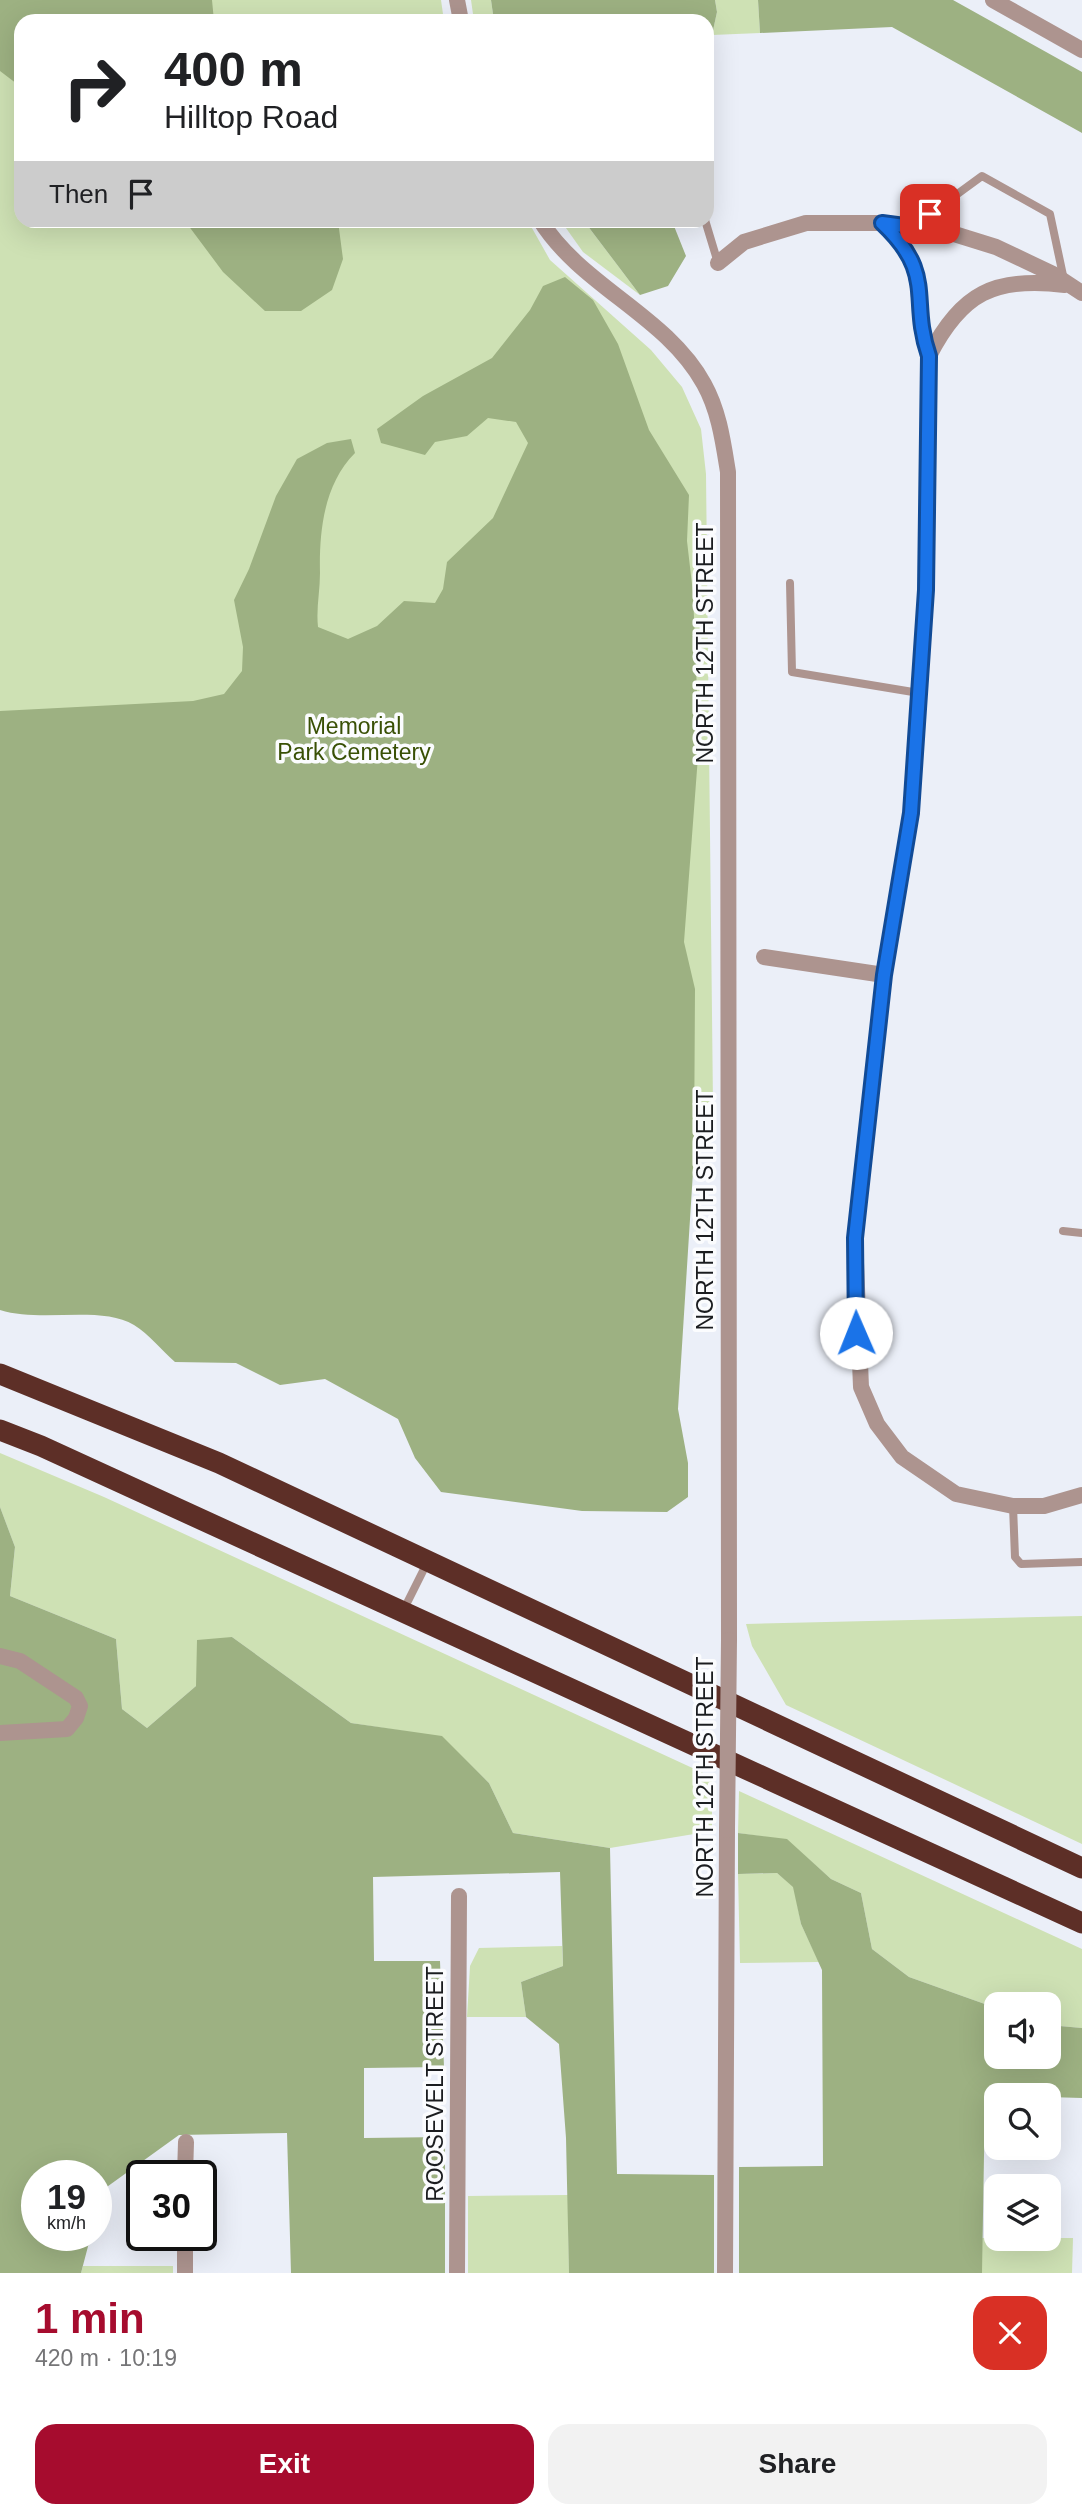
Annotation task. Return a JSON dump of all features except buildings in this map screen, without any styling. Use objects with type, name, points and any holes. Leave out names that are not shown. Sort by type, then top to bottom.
[{"type":"highway","points":[[0,1374],[219,1463],[1082,1868]]},
{"type":"highway","points":[[0,1430],[41,1446],[1082,1923]]},
{"type":"street","points":[[993,0],[1082,50]]},
{"type":"street","points":[[718,263],[744,242],[806,223],[882,223],[950,233],[996,247],[1072,287]]},
{"type":"street","points":[[882,223],[905,247],[913,261],[921,301],[924,340],[929,356],[926,590],[911,813],[884,975],[855,1238],[860,1387],[877,1424],[902,1457],[956,1494],[1013,1507],[1044,1506],[1081,1499]]},
{"type":"street","name":"NORTH 12TH STREET","points":[[548,228],[577,264],[653,326],[680,352],[704,383],[721,428],[728,472],[729,1640],[725,2273]]},
{"type":"street","points":[[929,356],[949,321],[965,303],[992,288],[1024,281],[1072,287]]},
{"type":"street","points":[[764,957],[884,975]]},
{"type":"street","points":[[0,1656],[20,1661],[76,1698],[80,1706],[76,1718],[67,1729],[49,1732],[0,1732]]},
{"type":"street","name":"ROOSEVELT STREET","points":[[457,2273],[458,1896]]},
{"type":"street","points":[[185,2160],[186,2142]]},
{"type":"street","points":[[185,2251],[185,2273]]},
{"type":"lane","points":[[912,227],[982,176],[1050,214],[1072,287]]},
{"type":"lane","points":[[707,228],[718,263]]},
{"type":"lane","points":[[790,583],[792,672],[919,693]]},
{"type":"lane","points":[[1063,1231],[1082,1233]]},
{"type":"lane","points":[[1013,1507],[1015,1557],[1021,1563],[1082,1562]]},
{"type":"lane","points":[[403,1611],[428,1562]]},
{"type":"green space","name":"Memorial Park Cemetery","points":[[0,0],[441,0],[443,14],[14,14],[14,228],[532,228],[550,260],[651,350],[682,387],[701,429],[706,474],[713,1104],[0,1110]]},
{"type":"green space","points":[[0,0],[212,0],[213,14],[14,14],[14,82],[0,71]]},
{"type":"green space","points":[[471,0],[491,0],[493,14],[473,14]]},
{"type":"green space","points":[[491,0],[715,0],[717,12],[714,26],[714,14],[493,14]]},
{"type":"green space","points":[[715,0],[758,0],[760,33],[714,35],[717,12]]},
{"type":"green space","points":[[758,0],[953,0],[1082,72],[1082,133],[892,27],[760,33]]},
{"type":"green space","points":[[190,228],[339,228],[343,259],[332,290],[301,311],[265,311],[223,272]]},
{"type":"green space","points":[[566,228],[589,228],[640,295],[583,252]]},
{"type":"green space","points":[[589,228],[675,228],[686,256],[668,286],[640,295]]},
{"type":"green space","name":"Memorial Park Cemetery","points":[[565,277],[593,300],[618,344],[649,430],[689,495],[687,541],[693,593],[699,743],[684,942],[695,989],[694,1156],[678,1409],[688,1463],[688,1497],[667,1512],[582,1511],[441,1492],[415,1458],[398,1419],[325,1379],[280,1385],[236,1363],[175,1362],[140,1329],[120,1319],[88,1315],[16,1314],[0,1310],[0,711],[193,701],[224,694],[242,671],[243,647],[234,600],[249,569],[276,496],[297,459],[327,443],[351,439],[355,453],[336,479],[322,525],[318,627],[348,639],[377,626],[404,601],[435,603],[443,589],[447,562],[493,518],[528,443],[516,422],[488,418],[467,436],[435,442],[425,455],[381,443],[377,429],[423,396],[492,358],[530,310],[543,286]]},
{"type":"green space","points":[[0,1453],[104,1497],[712,1777],[712,1831],[610,1848],[513,1833],[489,1783],[442,1737],[351,1723],[232,1637],[196,1686],[147,1728],[122,1709],[116,1639],[10,1596],[15,1547],[0,1507]]},
{"type":"green space","points":[[0,1507],[15,1547],[10,1596],[116,1639],[122,1709],[147,1728],[196,1686],[197,1640],[232,1637],[351,1723],[442,1736],[489,1783],[513,1833],[610,1848],[617,2174],[714,2175],[714,2273],[569,2273],[566,2138],[559,2044],[526,2017],[521,1982],[563,1966],[560,1872],[373,1877],[374,1961],[440,1961],[444,2067],[364,2068],[364,2138],[445,2137],[445,2273],[291,2273],[287,2133],[179,2135],[144,2160],[126,2160],[126,2173],[112,2183],[112,2160],[21,2160],[21,2251],[87,2251],[81,2273],[0,2273]]},
{"type":"green space","points":[[1082,1616],[1082,1844],[786,1705],[752,1646],[746,1624]]},
{"type":"green space","points":[[739,1791],[1082,1949],[1082,2028],[1061,2026],[1061,1992],[984,1992],[984,2004],[909,1977],[872,1949],[861,1893],[831,1879],[787,1840],[738,1833]]},
{"type":"green space","points":[[738,1833],[787,1839],[831,1879],[861,1893],[872,1949],[909,1977],[984,2004],[984,2069],[1061,2069],[1061,2026],[1082,2028],[1082,2098],[1061,2097],[1061,2083],[984,2083],[982,2273],[739,2273],[739,2167],[823,2166],[822,1970],[801,1924],[793,1887],[777,1873],[738,1874]]},
{"type":"green space","points":[[777,1873],[794,1887],[801,1924],[819,1962],[740,1963],[738,1874]]},
{"type":"green space","points":[[562,1946],[563,1966],[521,1982],[526,2017],[467,2017],[470,1966],[479,1948]]},
{"type":"green space","points":[[568,2195],[569,2273],[468,2273],[468,2196]]},
{"type":"green space","points":[[982,2238],[984,2251],[1061,2251],[1061,2238],[1073,2238],[1072,2273],[982,2273]]},
{"type":"green space","points":[[83,2266],[173,2266],[173,2273],[81,2273]]},
{"type":"route","points":[[856,1333],[855,1238],[884,975],[911,813],[926,590],[929,356],[924,340],[921,301],[913,261],[897,237],[882,223],[912,227],[930,214]]}]
